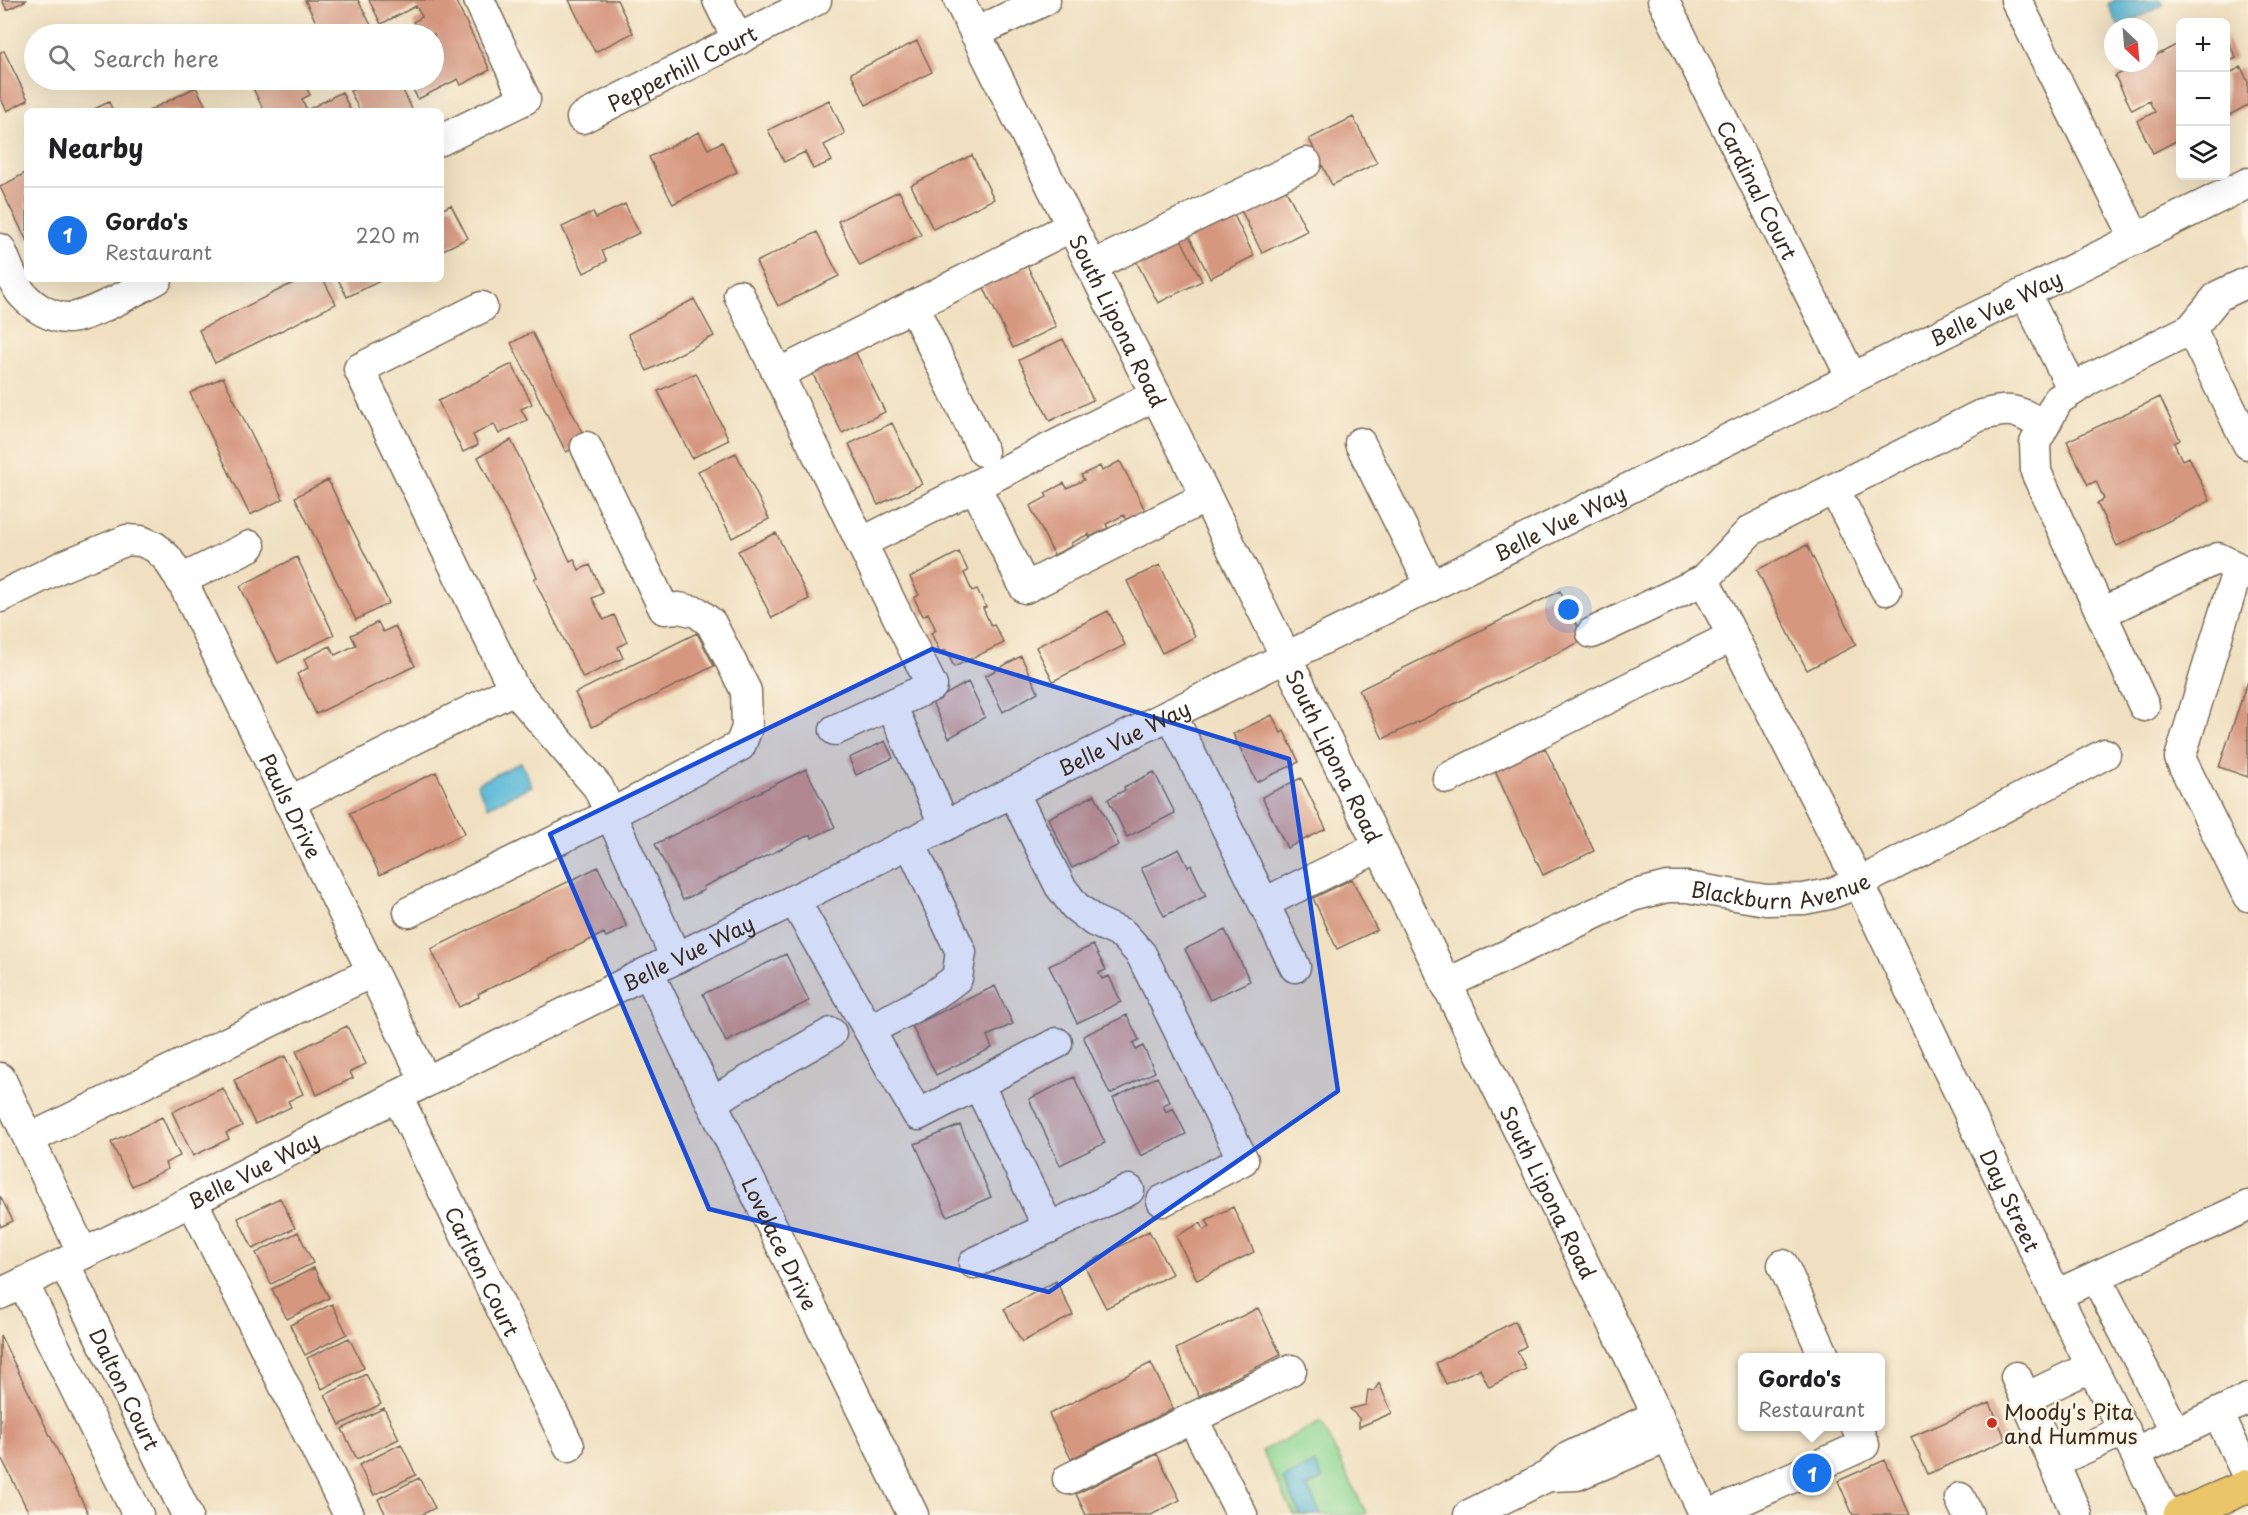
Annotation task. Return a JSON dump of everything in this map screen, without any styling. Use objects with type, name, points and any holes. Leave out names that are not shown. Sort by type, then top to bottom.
[{"type":"main road","points":[[2180,1515],[2248,1486]]},
{"type":"street","points":[[444,139],[525,99],[478,0]]},
{"type":"street","points":[[718,0],[738,40]]},
{"type":"street","name":"Pepperhill Court","points":[[582,118],[816,0]]},
{"type":"street","name":"South Lipona Road","points":[[959,0],[1286,657],[1707,1515]]},
{"type":"street","points":[[975,33],[1045,0]]},
{"type":"street","name":"Cardinal Court","points":[[1663,0],[1852,378]]},
{"type":"street","points":[[2016,0],[2136,239]]},
{"type":"street","points":[[1092,266],[1306,163]]},
{"type":"street","name":"Belle Vue Way","points":[[11,1289],[192,1202],[397,1096],[2248,183]]},
{"type":"street","points":[[778,374],[1072,226]]},
{"type":"street","points":[[0,249],[22,294],[40,310],[53,316],[69,318],[84,315],[151,282]]},
{"type":"street","points":[[2144,706],[2036,472],[2035,443],[2058,400],[2090,379],[2191,329],[2218,296],[2248,282]]},
{"type":"street","points":[[2025,293],[2073,390]]},
{"type":"street","points":[[739,295],[932,686],[835,730]]},
{"type":"street","points":[[913,306],[983,451]]},
{"type":"street","points":[[482,307],[359,369],[514,689],[598,787],[676,958]]},
{"type":"street","points":[[2191,329],[2248,444]]},
{"type":"street","points":[[861,543],[1156,395]]},
{"type":"street","points":[[1592,633],[1704,580],[1750,531],[1979,416],[1999,410],[2016,410],[2044,426]]},
{"type":"street","points":[[1360,443],[1431,586]]},
{"type":"street","points":[[409,912],[611,814],[740,746],[747,728],[746,691],[711,623],[697,612],[679,608],[664,609],[585,447]]},
{"type":"street","points":[[975,486],[1025,588],[1206,497]]},
{"type":"street","points":[[1834,489],[1886,590]]},
{"type":"street","name":"Pauls Drive","points":[[0,597],[63,566],[127,540],[141,541],[154,547],[167,558],[181,580],[426,1082]]},
{"type":"street","points":[[181,580],[250,546]]},
{"type":"street","points":[[2101,613],[2218,558],[2238,568],[2180,758],[2248,896]]},
{"type":"street","name":"Day Street","points":[[1704,580],[1859,883],[2056,1295],[2166,1515]]},
{"type":"street","points":[[1448,778],[1733,636]]},
{"type":"street","points":[[289,802],[514,689]]},
{"type":"street","points":[[891,705],[945,826]]},
{"type":"street","points":[[1171,714],[1295,967]]},
{"type":"street","name":"Blackburn Avenue","points":[[1446,984],[1632,896],[1655,890],[1687,886],[1766,900],[1804,899],[1829,894],[1859,883],[2104,754]]},
{"type":"street","points":[[1013,792],[1060,886],[1075,906],[1094,921],[1123,934],[1141,954],[1243,1160],[1162,1200]]},
{"type":"street","points":[[869,1029],[904,1014],[940,992],[957,978],[961,952],[910,843]]},
{"type":"street","points":[[1264,903],[1379,847]]},
{"type":"street","points":[[794,900],[918,1115],[1057,1043]]},
{"type":"street","points":[[16,1127],[372,972]]},
{"type":"street","name":"Lovelace Drive","points":[[648,972],[913,1515]]},
{"type":"street","points":[[711,1102],[831,1033]]},
{"type":"street","name":"Dalton Court","points":[[0,1078],[16,1127],[187,1515]]},
{"type":"street","points":[[978,1084],[1049,1228]]},
{"type":"street","name":"Carlton Court","points":[[397,1096],[569,1446]]},
{"type":"street","points":[[974,1263],[1129,1190]]},
{"type":"street","points":[[192,1202],[349,1515]]},
{"type":"street","points":[[2056,1295],[2248,1206]]},
{"type":"street","points":[[1783,1265],[1823,1353]]},
{"type":"street","points":[[2096,1277],[2176,1433]]},
{"type":"street","points":[[11,1289],[138,1515]]},
{"type":"street","points":[[2077,1515],[2021,1388],[2092,1366]]},
{"type":"street","points":[[1068,1479],[1290,1370]]},
{"type":"street","points":[[2054,1462],[2130,1441],[2176,1433],[2248,1399]]},
{"type":"street","points":[[2218,1413],[2248,1477]]},
{"type":"street","points":[[1192,1418],[1242,1515]]},
{"type":"street","points":[[1469,1515],[1548,1476],[1569,1457],[1599,1454],[1663,1426]]},
{"type":"street","points":[[1707,1515],[1864,1445],[1858,1431]]},
{"type":"highlighted area","points":[[932,649],[1289,759],[1338,1091],[1049,1292],[709,1209],[550,834]]},
{"type":"green space","points":[[1321,1422],[1366,1513],[1362,1515],[1294,1515],[1262,1451]]},
{"type":"water","points":[[2116,0],[2161,0],[2163,5],[2137,18],[2115,18],[2108,4]]},
{"type":"water","points":[[521,762],[532,786],[488,807],[477,784]]},
{"type":"water","points":[[1314,1463],[1323,1479],[1307,1487],[1321,1515],[1301,1515],[1283,1479]]},
{"type":"building","points":[[2,0],[27,0],[7,10]]},
{"type":"building","points":[[305,0],[358,0],[370,24],[317,24]]},
{"type":"building","points":[[369,0],[455,0],[490,70],[461,85],[458,79],[444,86],[444,24],[414,24],[413,22],[422,17],[416,6],[381,24]]},
{"type":"building","points":[[569,0],[617,0],[633,33],[595,52]]},
{"type":"building","points":[[917,41],[932,72],[866,105],[851,73]]},
{"type":"building","points":[[2176,45],[2176,141],[2153,153],[2137,121],[2155,112],[2149,101],[2132,110],[2115,76],[2123,72],[2158,72],[2158,54]]},
{"type":"building","points":[[2230,45],[2236,58],[2230,61]]},
{"type":"building","points":[[4,51],[28,100],[7,111],[0,97],[0,52]]},
{"type":"building","points":[[2241,67],[2248,82],[2248,105],[2230,115],[2230,73]]},
{"type":"building","points":[[190,90],[198,90],[206,108],[154,108]]},
{"type":"building","points":[[254,90],[307,90],[310,95],[302,99],[306,108],[263,108]]},
{"type":"building","points":[[403,90],[412,108],[358,108],[350,91]]},
{"type":"building","points":[[413,90],[436,90],[418,99]]},
{"type":"building","points":[[342,92],[350,108],[311,108]]},
{"type":"building","points":[[829,100],[845,134],[824,145],[832,161],[813,169],[805,152],[784,162],[768,130]]},
{"type":"building","points":[[109,102],[112,108],[96,108]]},
{"type":"building","points":[[1353,117],[1377,163],[1332,185],[1309,139]]},
{"type":"building","points":[[699,132],[708,149],[722,142],[737,172],[673,204],[649,157]]},
{"type":"building","points":[[972,155],[994,199],[933,229],[911,185]]},
{"type":"building","points":[[24,174],[24,235],[0,187]]},
{"type":"building","points":[[1283,184],[1307,231],[1262,253],[1239,206]]},
{"type":"building","points":[[899,191],[921,235],[860,266],[838,221]]},
{"type":"building","points":[[625,204],[639,233],[602,251],[607,261],[584,273],[562,227],[593,212],[596,218]]},
{"type":"building","points":[[451,205],[468,238],[444,250],[444,208]]},
{"type":"building","points":[[1231,209],[1254,256],[1210,278],[1187,232]]},
{"type":"building","points":[[817,232],[839,276],[778,306],[756,262]]},
{"type":"building","points":[[1179,235],[1202,281],[1158,303],[1134,257]]},
{"type":"building","points":[[1027,265],[1056,327],[1013,348],[983,286]]},
{"type":"building","points":[[295,282],[325,282],[336,304],[215,363],[199,330]]},
{"type":"building","points":[[340,282],[378,282],[347,297]]},
{"type":"building","points":[[694,299],[714,336],[647,371],[628,334]]},
{"type":"building","points":[[532,332],[587,442],[566,452],[511,343]]},
{"type":"building","points":[[1063,339],[1093,400],[1050,421],[1019,360]]},
{"type":"building","points":[[855,351],[885,412],[842,433],[812,372]]},
{"type":"building","points":[[512,364],[532,404],[521,409],[527,420],[499,434],[494,424],[473,435],[478,445],[463,452],[438,401]]},
{"type":"building","points":[[696,373],[729,440],[692,458],[658,391]]},
{"type":"building","points":[[223,377],[283,499],[250,515],[190,393]]},
{"type":"building","points":[[2160,397],[2180,440],[2174,443],[2182,460],[2189,457],[2210,501],[2117,546],[2097,503],[2104,499],[2096,481],[2088,485],[2067,441]]},
{"type":"building","points":[[892,423],[922,484],[878,505],[849,444]]},
{"type":"building","points":[[511,440],[570,561],[574,559],[579,570],[590,565],[603,593],[592,598],[604,620],[614,615],[627,642],[618,647],[623,658],[583,678],[478,457]]},
{"type":"building","points":[[736,453],[769,519],[732,538],[698,471]]},
{"type":"building","points":[[1120,461],[1145,510],[1126,520],[1124,515],[1106,524],[1108,528],[1071,543],[1072,546],[1054,555],[1030,506],[1047,497],[1045,493],[1064,483],[1067,488],[1084,480],[1081,475],[1100,466],[1102,471]]},
{"type":"building","points":[[328,480],[389,603],[356,620],[295,497]]},
{"type":"building","points":[[776,533],[809,599],[772,618],[738,551]]},
{"type":"building","points":[[1807,545],[1856,645],[1807,670],[1757,570]]},
{"type":"building","points":[[959,552],[968,571],[964,573],[972,591],[977,589],[986,607],[983,608],[991,626],[994,625],[1004,643],[954,667],[946,650],[940,652],[931,633],[936,630],[928,613],[923,616],[914,598],[919,595],[910,577]]},
{"type":"building","points":[[297,557],[334,635],[278,663],[240,586]]},
{"type":"building","points":[[1160,565],[1195,637],[1162,653],[1127,581]]},
{"type":"building","points":[[1560,591],[1584,640],[1383,739],[1359,690]]},
{"type":"building","points":[[1108,611],[1125,645],[1053,681],[1036,647]]},
{"type":"building","points":[[378,622],[383,632],[395,626],[415,666],[316,714],[297,674],[308,668],[304,659],[330,646],[335,655],[356,645],[351,635]]},
{"type":"building","points":[[697,633],[714,666],[592,727],[575,693]]},
{"type":"building","points":[[1021,656],[1038,692],[1003,712],[985,676]]},
{"type":"building","points":[[2248,680],[2248,777],[2219,767]]},
{"type":"building","points":[[968,682],[985,717],[949,738],[932,702]]},
{"type":"building","points":[[1272,715],[1281,733],[1284,731],[1299,762],[1257,782],[1233,734]]},
{"type":"building","points":[[885,741],[893,758],[856,775],[849,758]]},
{"type":"building","points":[[1545,748],[1594,851],[1543,875],[1495,771]]},
{"type":"building","points":[[806,769],[835,827],[812,838],[811,834],[703,887],[704,890],[683,900],[655,844]]},
{"type":"building","points":[[436,772],[465,833],[380,875],[350,813]]},
{"type":"building","points":[[1154,772],[1175,813],[1127,837],[1108,799],[1125,790],[1124,787]]},
{"type":"building","points":[[1301,778],[1326,829],[1287,848],[1262,797]]},
{"type":"building","points":[[1095,795],[1119,845],[1072,868],[1048,818]]},
{"type":"building","points":[[1179,849],[1188,867],[1191,865],[1206,896],[1164,916],[1141,868]]},
{"type":"building","points":[[598,867],[627,927],[606,937],[604,933],[478,994],[479,997],[459,1007],[431,949]]},
{"type":"building","points":[[1352,879],[1377,930],[1337,949],[1313,898]]},
{"type":"building","points":[[1225,930],[1250,981],[1210,1000],[1185,949]]},
{"type":"building","points":[[1093,945],[1106,970],[1099,973],[1102,979],[1109,976],[1121,1002],[1077,1023],[1049,966]]},
{"type":"building","points":[[786,954],[809,1001],[726,1042],[703,994]]},
{"type":"building","points":[[995,986],[1013,1024],[987,1036],[992,1048],[936,1075],[912,1026]]},
{"type":"building","points":[[1127,1015],[1139,1040],[1133,1043],[1136,1050],[1143,1046],[1155,1072],[1110,1094],[1083,1036]]},
{"type":"building","points":[[347,1026],[366,1064],[350,1072],[353,1078],[317,1095],[296,1051]]},
{"type":"building","points":[[285,1056],[303,1094],[288,1101],[291,1107],[255,1124],[234,1080]]},
{"type":"building","points":[[1074,1077],[1105,1143],[1060,1165],[1029,1099]]},
{"type":"building","points":[[1157,1077],[1170,1102],[1163,1105],[1166,1112],[1173,1108],[1186,1134],[1141,1156],[1113,1098]]},
{"type":"building","points":[[223,1088],[242,1126],[226,1133],[229,1139],[193,1156],[172,1112]]},
{"type":"building","points":[[162,1117],[180,1156],[165,1163],[168,1169],[132,1186],[111,1142]]},
{"type":"building","points":[[960,1125],[991,1197],[947,1216],[915,1144]]},
{"type":"building","points":[[0,1196],[13,1221],[0,1227]]},
{"type":"building","points":[[280,1198],[295,1228],[253,1249],[238,1218]]},
{"type":"building","points":[[1233,1207],[1254,1252],[1197,1280],[1176,1236],[1201,1223],[1204,1230],[1210,1227],[1206,1220]]},
{"type":"building","points":[[1149,1231],[1172,1274],[1106,1308],[1084,1265]]},
{"type":"building","points":[[298,1232],[313,1263],[271,1284],[256,1253]]},
{"type":"building","points":[[314,1268],[329,1298],[287,1319],[272,1289]]},
{"type":"building","points":[[1056,1281],[1073,1315],[1022,1342],[1004,1309]]},
{"type":"building","points":[[332,1304],[347,1334],[305,1355],[290,1325]]},
{"type":"building","points":[[1258,1308],[1281,1355],[1199,1396],[1176,1349]]},
{"type":"building","points":[[1515,1321],[1526,1346],[1517,1351],[1526,1369],[1489,1387],[1480,1369],[1446,1384],[1436,1363]]},
{"type":"building","points":[[0,1335],[89,1515],[30,1515],[0,1455]]},
{"type":"building","points":[[349,1338],[364,1368],[322,1389],[307,1358]]},
{"type":"building","points":[[1151,1363],[1173,1409],[1071,1459],[1049,1414]]},
{"type":"building","points":[[366,1374],[381,1404],[340,1425],[325,1395]]},
{"type":"building","points":[[1379,1383],[1392,1413],[1359,1427],[1359,1418],[1350,1409],[1366,1405],[1368,1390],[1374,1391]]},
{"type":"building","points":[[1990,1403],[2006,1440],[1928,1474],[1911,1437]]},
{"type":"building","points":[[384,1408],[399,1439],[357,1459],[342,1429]]},
{"type":"building","points":[[401,1444],[416,1475],[374,1495],[359,1465]]},
{"type":"building","points":[[1157,1454],[1180,1500],[1151,1515],[1086,1515],[1076,1494]]},
{"type":"building","points":[[1885,1460],[1910,1515],[1853,1515],[1838,1481]]},
{"type":"building","points":[[419,1478],[435,1508],[421,1515],[386,1515],[378,1499]]},
{"type":"place","name":"Moody's Pita and Hummus","points":[[1992,1423]]},
{"type":"place","name":"Gordo's","points":[[1812,1473]]}]
